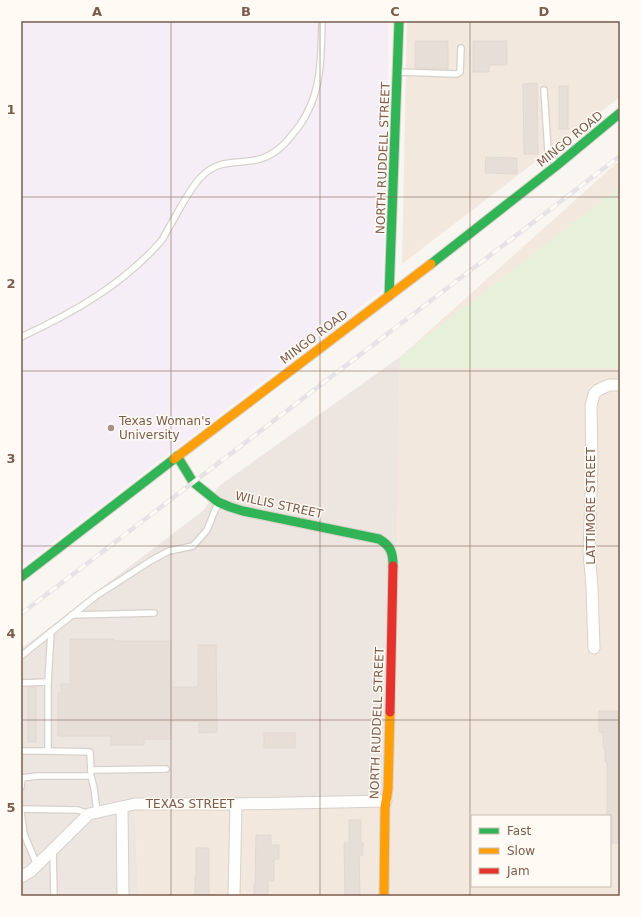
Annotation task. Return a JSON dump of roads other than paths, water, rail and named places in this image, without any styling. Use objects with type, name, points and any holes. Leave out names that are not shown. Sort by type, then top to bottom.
[{"type":"street","name":"NORTH RUDDELL STREET","points":[[390,296],[399,21]]},
{"type":"street","name":"MINGO ROAD","points":[[21,577],[177,456],[390,296],[556,166],[620,113]]},
{"type":"street","name":"LATTIMORE STREET","points":[[594,648],[590,552],[592,464],[591,406],[594,394],[598,390],[609,385],[620,385]]},
{"type":"street","name":"WILLIS STREET","points":[[177,456],[193,482],[218,502],[243,511],[379,539],[386,542],[392,550]]},
{"type":"street","name":"NORTH RUDDELL STREET","points":[[384,896],[392,624],[392,550]]},
{"type":"street","name":"TEXAS STREET","points":[[93,813],[135,804],[236,804],[386,801]]},
{"type":"street","points":[[234,896],[236,804]]},
{"type":"street","points":[[122,807],[123,896]]},
{"type":"street","points":[[21,878],[31,871],[93,813]]},
{"type":"lane","points":[[21,337],[53,322],[90,301],[145,258],[163,238],[188,195],[208,171],[217,166],[233,162],[264,158],[272,154],[290,139],[302,123],[313,99],[318,78],[321,52],[322,21]]},
{"type":"lane","points":[[398,72],[457,74],[460,72],[461,48]]},
{"type":"lane","points":[[544,90],[548,151],[556,166]]},
{"type":"lane","points":[[21,656],[96,596],[152,560],[169,551],[193,546],[207,530],[218,502]]},
{"type":"lane","points":[[72,615],[154,613]]},
{"type":"lane","points":[[48,751],[48,682],[51,632]]},
{"type":"lane","points":[[21,683],[48,682]]},
{"type":"lane","points":[[21,751],[90,752],[91,773],[94,788],[93,813],[78,810],[21,811],[23,838],[37,865]]},
{"type":"lane","points":[[21,786],[22,778],[37,776],[166,769]]},
{"type":"lane","points":[[53,849],[54,896]]},
{"type":"railway","points":[[21,614],[620,156]]},
{"type":"place","name":"Texas Woman's University","points":[[111,428]]}]
